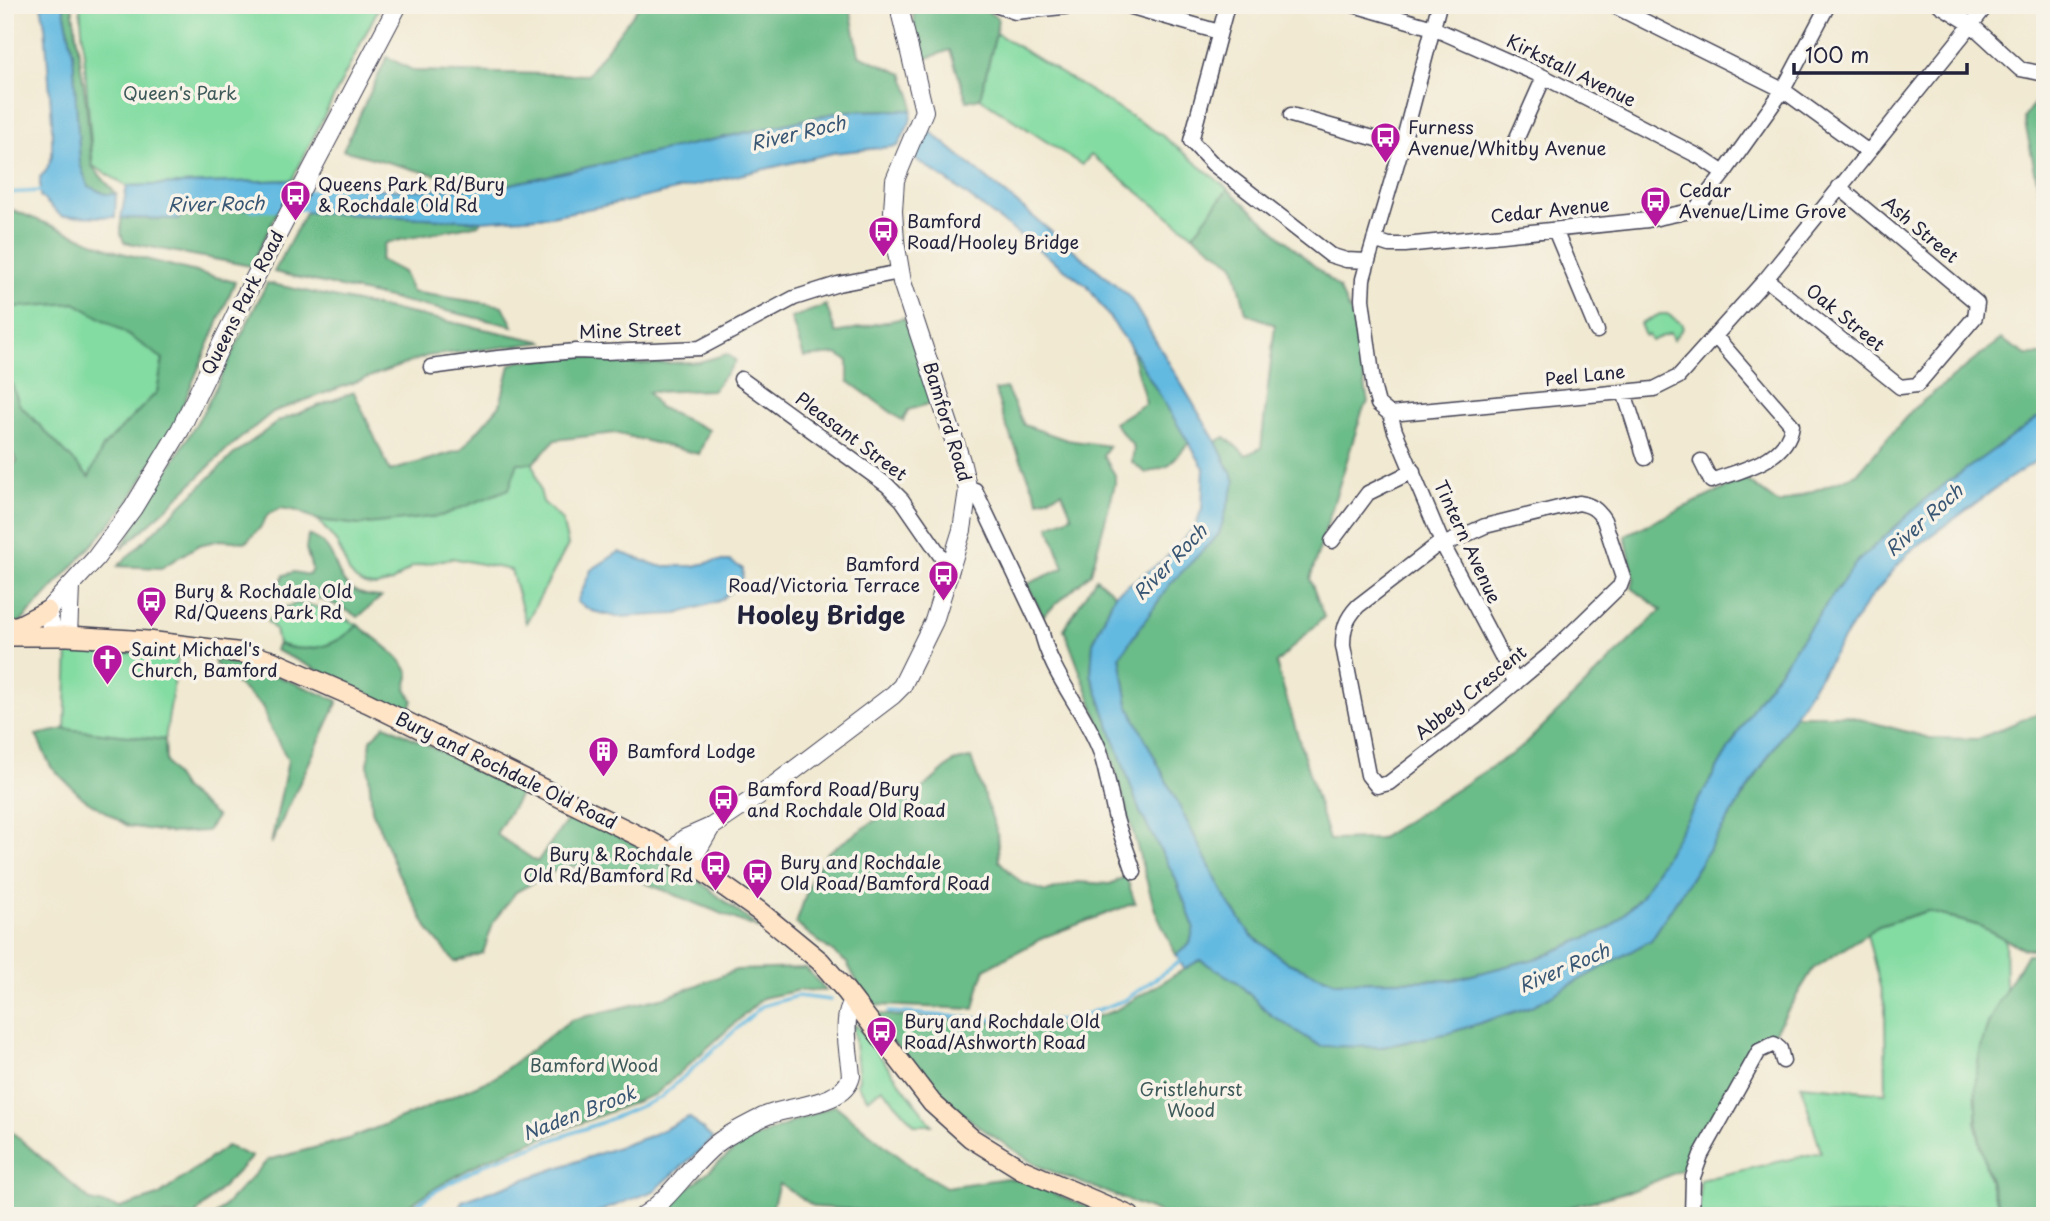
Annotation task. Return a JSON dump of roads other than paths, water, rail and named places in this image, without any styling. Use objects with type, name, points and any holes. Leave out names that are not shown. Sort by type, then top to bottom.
[{"type":"main road","points":[[5,628],[20,625],[47,611]]},
{"type":"main road","name":"Bury and Rochdale Old Road","points":[[5,636],[148,641],[243,653],[272,661],[368,703],[671,853],[690,863],[759,911],[820,961],[932,1103],[971,1138],[1021,1169],[1130,1216]]},
{"type":"street","name":"Queens Park Road","points":[[47,611],[95,559],[140,497],[180,430],[237,312],[398,5]]},
{"type":"street","name":"Bamford Road","points":[[671,853],[684,839],[711,827],[777,783],[902,686],[933,621],[951,571],[962,530],[968,490],[900,272],[893,211],[895,180],[923,111],[901,15],[902,5]]},
{"type":"street","points":[[996,5],[1015,12],[1081,5]]},
{"type":"street","points":[[1125,5],[1219,32]]},
{"type":"street","points":[[1227,5],[1191,141],[1213,164],[1330,255],[1346,260],[1368,261]]},
{"type":"street","name":"Kirkstall Avenue","points":[[1354,5],[1433,28],[1544,77],[1700,157],[1724,173]]},
{"type":"street","points":[[1390,414],[1378,404],[1374,389],[1362,299],[1363,279],[1439,5]]},
{"type":"street","points":[[1612,5],[1783,90],[1867,151]]},
{"type":"street","name":"Cedar Avenue","points":[[1374,240],[1389,245],[1405,245],[1648,220],[1695,210],[1783,90],[1828,5]]},
{"type":"street","points":[[1940,5],[1972,25],[2020,69],[2045,74]]},
{"type":"street","name":"Peel Lane","points":[[1390,414],[1654,389],[1678,377],[1766,279],[1986,6]]},
{"type":"street","points":[[1516,140],[1544,77]]},
{"type":"street","points":[[1292,115],[1402,146]]},
{"type":"street","name":"Ash Street","points":[[1839,187],[1977,303],[1975,317],[1917,385],[1900,387]]},
{"type":"street","points":[[1555,230],[1597,331]]},
{"type":"street","name":"Mine Street","points":[[431,367],[576,351],[700,348],[794,298],[838,284],[900,272]]},
{"type":"street","name":"Oak Street","points":[[1766,279],[1900,387]]},
{"type":"street","points":[[1701,461],[1712,481],[1771,458],[1791,435],[1792,425],[1715,336]]},
{"type":"street","name":"Pleasant Street","points":[[741,379],[887,485],[902,500],[951,571]]},
{"type":"street","points":[[1624,392],[1645,458]]},
{"type":"street","name":"Tintern Avenue","points":[[1390,414],[1442,543],[1516,683]]},
{"type":"street","points":[[1332,541],[1368,493],[1413,471]]},
{"type":"street","points":[[968,490],[975,490],[1041,629],[1044,645],[1101,754],[1116,818],[1134,872]]},
{"type":"street","name":"Abbey Crescent","points":[[1579,503],[1592,506],[1604,520],[1623,570],[1623,578],[1620,586],[1516,683],[1389,783],[1377,786],[1368,775],[1343,646],[1343,632],[1347,620],[1358,607],[1442,543],[1485,526],[1579,503]]},
{"type":"street","points":[[61,636],[70,587]]},
{"type":"street","points":[[47,611],[61,636]]},
{"type":"street","name":"Bamford Road","points":[[690,863],[711,827]]},
{"type":"street","points":[[642,1216],[720,1141],[765,1116],[827,1100],[843,1092],[851,1076],[846,1019],[849,1006],[854,1002]]},
{"type":"street","points":[[1692,1216],[1692,1177],[1701,1155],[1759,1051],[1774,1044],[1780,1049],[1783,1061]]},
{"type":"water","points":[[41,5],[63,5],[73,53],[80,164],[88,186],[105,194],[116,194],[115,217],[61,216],[40,196],[40,177],[46,171],[52,156],[52,121]]},
{"type":"water","points":[[912,110],[910,122],[898,146],[833,153],[629,201],[551,216],[482,221],[306,212],[321,185],[401,190],[493,188],[844,111]]},
{"type":"water","points":[[926,128],[1129,296],[1216,442],[1235,481],[1219,534],[1171,583],[1120,656],[1128,705],[1226,899],[1252,936],[1288,963],[1336,982],[1453,980],[1538,958],[1610,928],[1641,897],[1756,703],[1856,563],[1930,495],[2045,413],[2045,455],[1908,553],[1867,602],[1651,940],[1532,1006],[1449,1033],[1382,1047],[1320,1046],[1271,1015],[1237,982],[1200,960],[1184,969],[1176,955],[1190,944],[1194,927],[1175,877],[1140,812],[1091,674],[1093,643],[1115,594],[1164,560],[1195,527],[1202,508],[1204,468],[1130,346],[1087,286],[911,156]]},
{"type":"water","points":[[292,180],[278,210],[192,208],[178,219],[121,218],[127,186]]},
{"type":"water","points":[[619,552],[659,566],[694,566],[730,561],[743,569],[742,583],[719,601],[677,614],[617,617],[592,611],[577,602],[591,570]]},
{"type":"water","points":[[689,1117],[713,1139],[654,1191],[588,1216],[459,1216],[462,1201],[650,1136]]},
{"type":"waterway","points":[[5,193],[41,191]]},
{"type":"waterway","name":"River Roch","points":[[253,201],[340,200]]},
{"type":"waterway","name":"Naden Brook","points":[[889,1012],[986,1019],[1068,1021],[1125,1000],[1182,960]]},
{"type":"waterway","name":"Naden Brook","points":[[401,1216],[432,1193],[487,1163],[603,1122],[660,1098],[762,1006],[797,996],[831,1000]]},
{"type":"place","name":"Furness Avenue/Whitby Avenue","points":[[1385,165]]},
{"type":"place","name":"Queens Park Rd/Bury & Rochdale Old Rd","points":[[295,222]]},
{"type":"place","name":"Cedar Avenue/Lime Grove","points":[[1656,228]]},
{"type":"place","name":"Bamford Road/Hooley Bridge","points":[[884,259]]},
{"type":"place","name":"Bamford Road/Victoria Terrace","points":[[943,602]]},
{"type":"place","name":"Bury & Rochdale Old Rd/Queens Park Rd","points":[[151,629]]},
{"type":"place","name":"Saint Michael's Church, Bamford","points":[[108,687]]},
{"type":"place","name":"Bamford Lodge","points":[[604,779]]},
{"type":"place","name":"Bamford Road/Bury and Rochdale Old Road","points":[[724,827]]},
{"type":"place","name":"Bury & Rochdale Old Rd/Bamford Rd","points":[[716,892]]},
{"type":"place","name":"Bury and Rochdale Old Road/Bamford Road","points":[[757,900]]},
{"type":"place","name":"Bury and Rochdale Old Road/Ashworth Road","points":[[881,1059]]},
{"type":"district","name":"Hooley Bridge","points":[[821,616]]},
{"type":"park label","name":"Queen's Park","points":[[180,94]]},
{"type":"park label","name":"Bamford Wood","points":[[594,1066]]},
{"type":"park label","name":"Gristlehurst Wood","points":[[1191,1100]]}]
